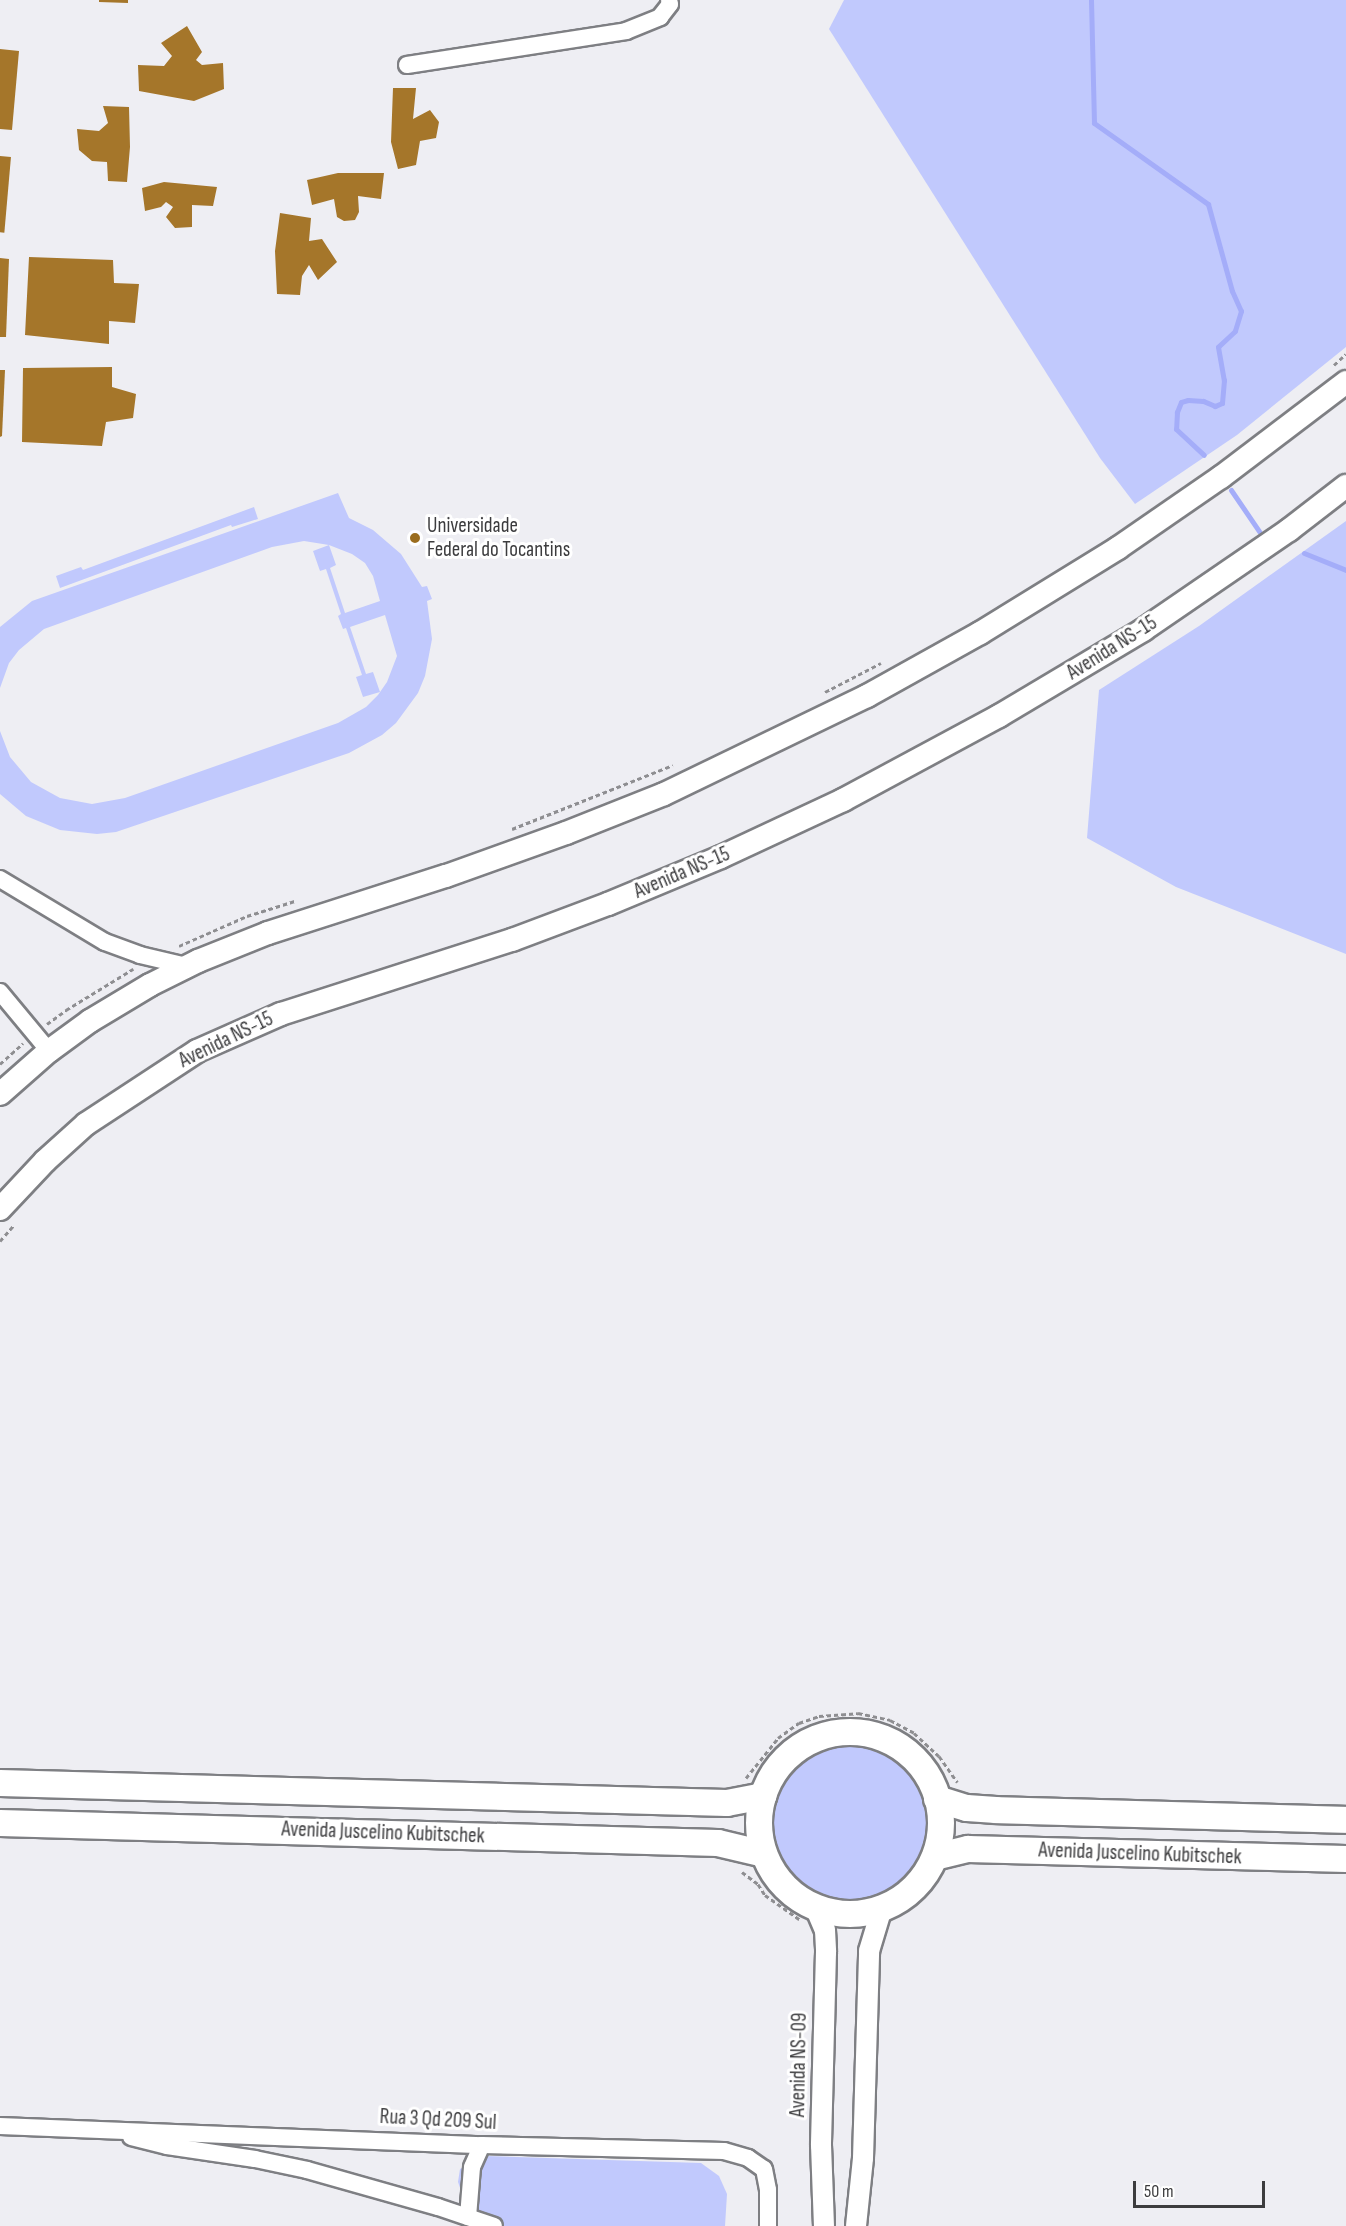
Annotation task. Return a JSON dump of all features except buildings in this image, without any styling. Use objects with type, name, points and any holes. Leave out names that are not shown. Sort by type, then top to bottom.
[{"type":"main road","points":[[0,1094],[41,1043],[187,966],[268,933],[489,861],[674,789],[822,719],[917,669],[1052,590],[1163,518],[1346,382]]},
{"type":"main road","name":"Avenida NS-15","points":[[0,1209],[45,1161],[86,1124],[146,1082],[216,1041],[316,1002],[543,929],[742,848],[874,784],[989,722],[1135,635],[1205,589],[1346,486]]},
{"type":"main road","points":[[846,1733],[878,1737],[901,1748],[924,1770],[938,1799],[941,1832],[934,1857],[922,1879],[910,1891],[882,1908],[848,1914],[808,1915],[793,1894],[781,1883],[764,1854],[759,1820],[763,1796],[776,1771],[798,1749],[821,1737],[846,1733]]},
{"type":"main road","name":"Avenida Juscelino Kubitschek","points":[[0,1783],[727,1803],[763,1796]]},
{"type":"main road","name":"Avenida Juscelino Kubitschek","points":[[938,1799],[966,1808],[996,1810],[1346,1820]]},
{"type":"main road","name":"Avenida Juscelino Kubitschek","points":[[0,1823],[718,1842],[764,1854]]},
{"type":"main road","name":"Avenida Juscelino Kubitschek","points":[[934,1857],[968,1849],[1346,1859]]},
{"type":"street","points":[[407,65],[626,31],[660,17],[670,4],[669,0]]},
{"type":"street","points":[[0,879],[105,942],[187,966]]},
{"type":"street","points":[[0,992],[41,1043]]},
{"type":"street","points":[[856,2226],[863,2158],[869,1951],[882,1908]]},
{"type":"street","name":"Avenida NS-09","points":[[808,1915],[825,1930],[821,2145],[824,2226]]},
{"type":"street","name":"Rua 3 Qd 209 Sul","points":[[0,2126],[482,2145],[724,2151],[748,2158],[764,2169],[768,2190],[768,2226]]},
{"type":"street","name":"Rua 3 Qd 209 Sul","points":[[106,2131],[167,2146],[255,2159],[308,2170],[494,2226]]},
{"type":"street","points":[[468,2217],[472,2167],[482,2145]]},
{"type":"path","points":[[816,697],[891,658]]},
{"type":"path","points":[[502,833],[678,764]]},
{"type":"path","points":[[0,1064],[41,1043],[86,997],[154,958],[247,916],[298,900]]},
{"type":"path","points":[[742,1780],[778,1738],[799,1723],[819,1716],[858,1713],[879,1716],[914,1733],[939,1756],[955,1780],[963,1787]]},
{"type":"path","points":[[736,1867],[758,1884],[765,1895],[808,1915]]},
{"type":"shaded area","points":[[844,0],[1346,0],[1346,347],[1237,435],[1135,504],[1100,458],[829,29]]},
{"type":"shaded area","points":[[338,493],[349,518],[373,530],[401,554],[422,587],[427,586],[432,599],[427,601],[432,639],[425,676],[418,693],[396,723],[382,735],[349,753],[116,832],[97,834],[60,830],[26,816],[0,794],[0,731],[10,757],[31,782],[60,798],[92,804],[125,798],[338,723],[366,707],[378,695],[387,682],[397,656],[385,615],[350,627],[366,674],[373,672],[380,692],[363,697],[356,677],[362,675],[346,628],[343,629],[338,616],[341,614],[326,569],[320,571],[313,551],[329,545],[304,541],[272,547],[44,629],[19,650],[9,663],[0,688],[0,627],[32,601]],"holes":[[[329,545],[352,554],[365,563],[373,576],[380,601],[345,613],[330,568],[336,565]]]},
{"type":"shaded area","points":[[254,507],[258,519],[232,527],[231,525],[60,588],[56,576],[81,567],[83,570]]},
{"type":"shaded area","points":[[1346,521],[1346,954],[1176,887],[1087,838],[1099,690],[1199,626]]},
{"type":"shaded area","points":[[848,1746],[878,1752],[904,1770],[922,1796],[928,1826],[922,1856],[904,1882],[878,1900],[848,1906],[818,1900],[792,1882],[774,1856],[768,1826],[774,1796],[792,1770],[818,1752]]},
{"type":"shaded area","points":[[486,2156],[701,2163],[719,2176],[727,2194],[725,2226],[504,2226],[467,2208],[458,2182],[460,2169]]},
{"type":"waterway","points":[[1091,0],[1094,123],[1208,204],[1232,291],[1241,311],[1235,331],[1218,347],[1224,380],[1222,403],[1215,406],[1203,401],[1188,400],[1181,402],[1177,412],[1176,429],[1204,455]]},
{"type":"waterway","points":[[1231,490],[1259,531]]},
{"type":"waterway","points":[[1304,553],[1346,570]]},
{"type":"place","name":"Universidade Federal do Tocantins","points":[[415,538]]}]
